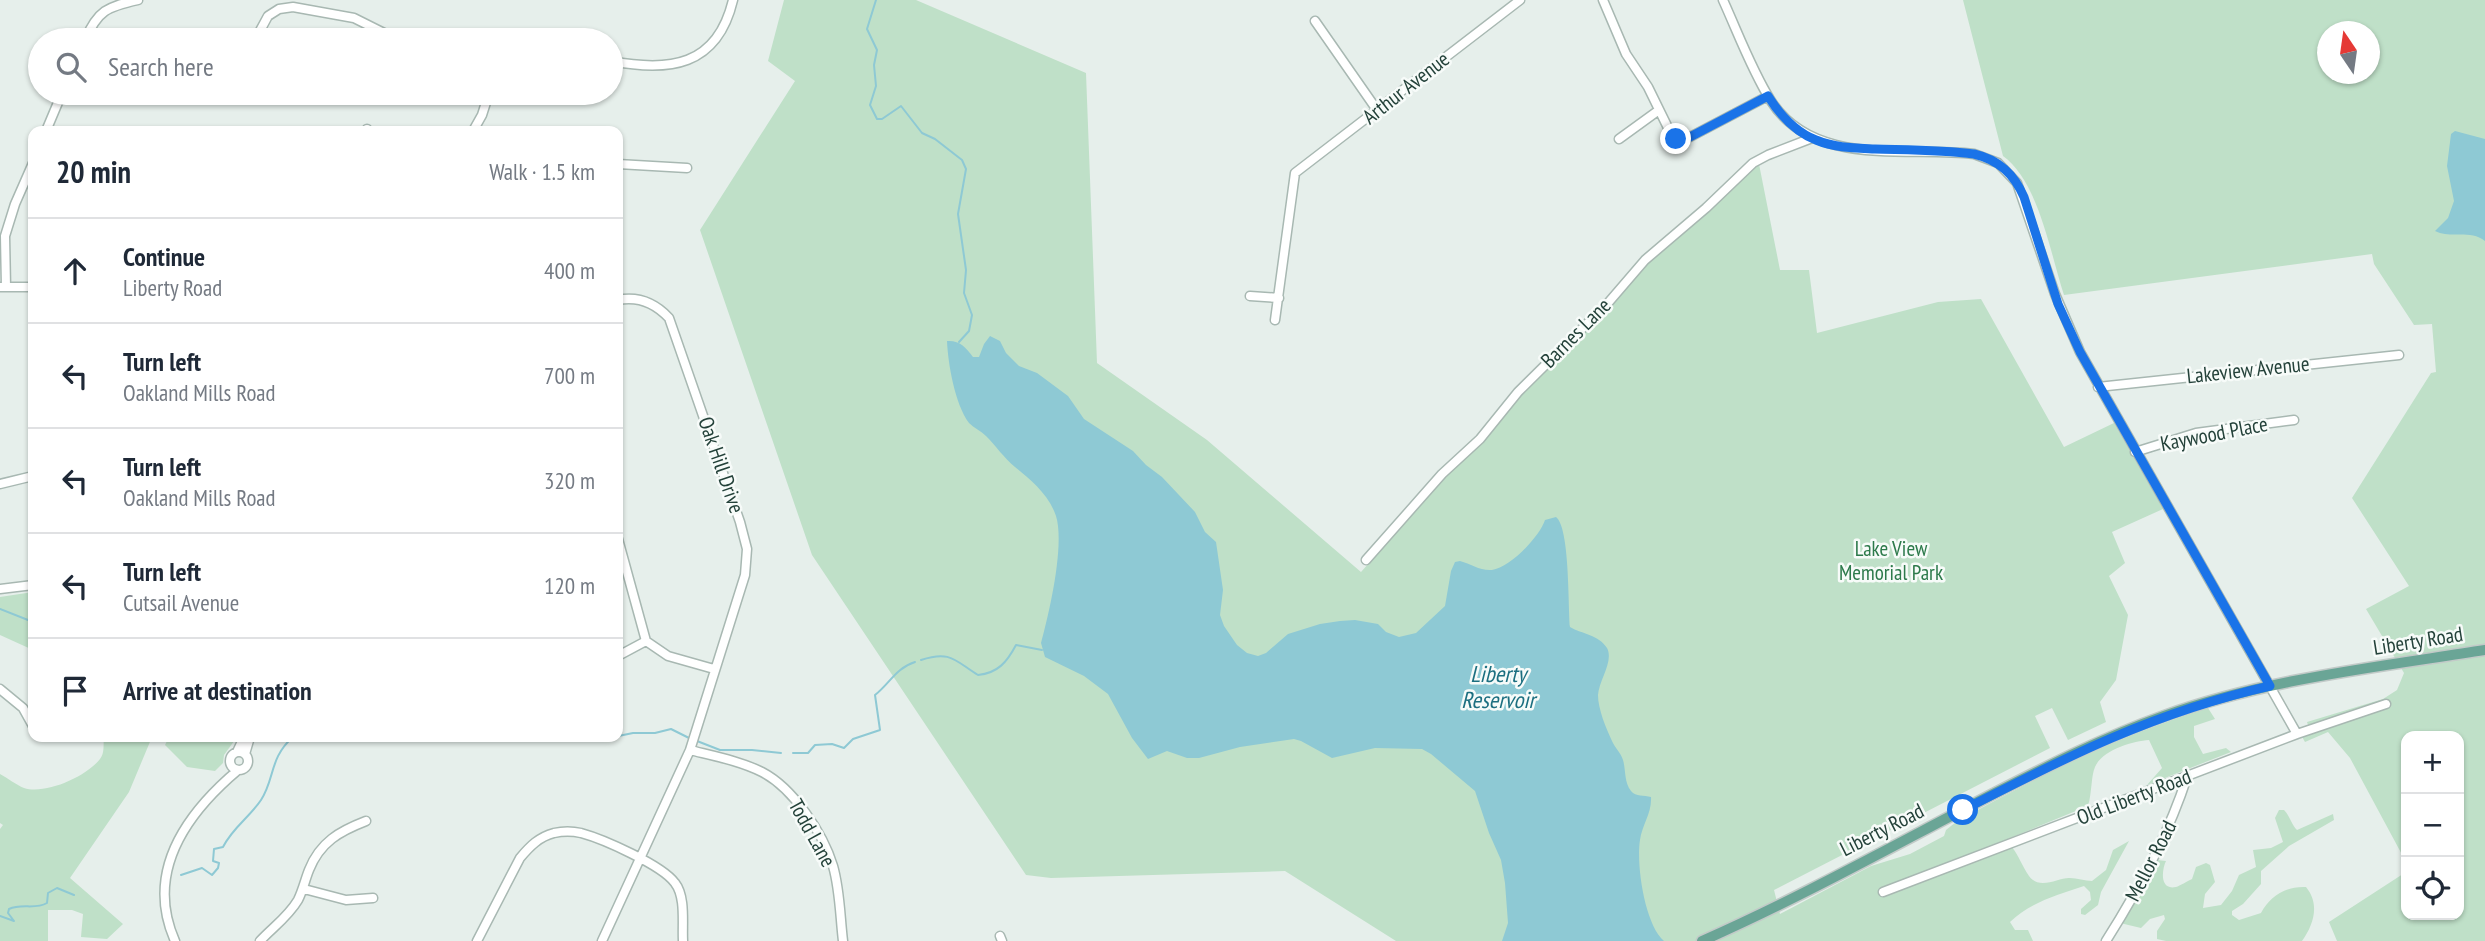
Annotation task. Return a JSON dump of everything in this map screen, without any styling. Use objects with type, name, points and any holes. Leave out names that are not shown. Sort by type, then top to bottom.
[{"type":"main road","name":"Liberty Road","points":[[1702,941],[2094,744],[2166,715],[2270,686],[2485,650]]},
{"type":"street","points":[[91,28],[110,3],[138,0]]},
{"type":"street","points":[[623,63],[662,66],[696,56],[721,30],[733,0]]},
{"type":"street","name":"Arthur Avenue","points":[[1279,298],[1295,173],[1520,0]]},
{"type":"street","points":[[1603,0],[1626,54],[1648,87],[1671,135],[1680,140],[1688,138],[1768,96]]},
{"type":"street","points":[[1723,0],[1768,96],[1790,124],[1812,138],[1848,148],[1974,154],[1993,160],[2007,170],[2021,192],[2058,304],[2098,387],[2297,734]]},
{"type":"street","points":[[262,28],[268,16],[279,9],[293,7],[354,18],[374,28]]},
{"type":"street","points":[[1315,21],[1377,110]]},
{"type":"street","points":[[48,126],[57,105]]},
{"type":"street","points":[[476,126],[485,105]]},
{"type":"street","points":[[1619,139],[1659,110]]},
{"type":"street","name":"Barnes Lane","points":[[1366,560],[1443,474],[1480,439],[1518,392],[1608,303],[1645,260],[1753,163],[1812,138]]},
{"type":"street","points":[[623,164],[687,168]]},
{"type":"street","points":[[28,174],[5,236],[3,287],[28,287]]},
{"type":"street","points":[[1250,296],[1279,298],[1276,320]]},
{"type":"street","name":"Oak Hill Drive","points":[[602,941],[690,750],[745,575],[745,540],[669,318],[662,310],[648,302],[623,300]]},
{"type":"street","name":"Lakeview Avenue","points":[[2098,387],[2399,355]]},
{"type":"street","name":"Kaywood Place","points":[[2136,452],[2204,432],[2294,420]]},
{"type":"street","points":[[0,484],[28,477]]},
{"type":"street","points":[[623,557],[646,641],[668,656],[714,669]]},
{"type":"street","points":[[0,589],[28,586]]},
{"type":"street","points":[[623,653],[646,641]]},
{"type":"street","points":[[0,689],[23,708],[28,717]]},
{"type":"street","name":"Old Liberty Road","points":[[1883,892],[2297,734],[2386,704]]},
{"type":"street","points":[[241,753],[242,742]]},
{"type":"street","points":[[224,782],[231,756],[241,753],[247,742]]},
{"type":"street","name":"Todd Lane","points":[[690,750],[764,773],[794,797],[832,863],[843,941]]},
{"type":"street","points":[[174,941],[167,917],[165,894],[172,855],[190,817],[224,782],[246,766],[248,760],[241,753]]},
{"type":"street","points":[[230,763],[238,770]]},
{"type":"street","name":"Mellor Road","points":[[2106,941],[2167,834],[2187,777]]},
{"type":"street","points":[[260,941],[284,920],[304,889],[309,870],[322,848],[338,832],[366,821]]},
{"type":"street","points":[[477,941],[520,858],[544,836],[563,832],[583,834],[641,859],[665,873],[676,883],[681,905],[683,941]]},
{"type":"street","points":[[304,889],[346,900],[373,898]]},
{"type":"green space","name":"Lake View Memorial Park","points":[[784,0],[916,0],[1086,73],[1097,363],[1207,440],[1361,572],[1636,265],[1758,159],[1780,270],[1809,270],[1817,333],[1938,302],[1981,299],[2064,447],[2114,423],[2163,509],[2112,532],[2125,563],[2109,576],[2128,615],[2116,680],[2100,702],[2106,722],[2068,740],[2052,708],[2035,716],[2050,748],[1774,890],[1780,914],[1871,866],[1910,854],[1944,836],[1946,830],[1956,822],[2048,773],[2175,719],[2208,708],[2215,719],[2194,726],[2194,737],[2203,754],[2226,748],[2231,752],[2147,785],[2162,768],[2149,740],[2111,751],[2095,767],[2088,806],[1976,852],[1979,860],[2012,847],[2029,876],[2038,882],[2066,878],[2092,881],[2106,870],[2113,850],[2129,841],[2101,892],[2098,905],[2085,915],[2081,914],[2081,909],[2091,900],[2090,892],[2084,886],[2036,904],[2010,922],[2015,930],[2028,930],[2033,941],[1396,941],[1285,871],[1051,878],[1026,875],[812,555],[700,230],[795,81],[768,61]]},
{"type":"green space","points":[[1963,0],[2485,0],[2485,941],[2337,941],[2329,922],[2401,875],[2401,920],[2464,920],[2464,731],[2401,731],[2401,853],[2350,758],[2328,732],[2305,742],[2301,735],[2336,723],[2334,717],[2308,725],[2307,722],[2383,699],[2397,690],[2404,673],[2366,609],[2409,586],[2352,498],[2431,373],[2436,372],[2432,324],[2414,325],[2374,264],[2372,254],[2064,295],[2042,220],[2026,183],[2003,156]]},
{"type":"green space","points":[[28,593],[28,648],[0,635],[0,597]]},
{"type":"green space","points":[[104,742],[150,742],[129,792],[70,878],[123,924],[107,939],[81,937],[83,914],[72,910],[48,910],[48,941],[0,941],[0,829],[3,825],[0,823],[0,774],[21,787],[43,789],[86,772],[102,757]]},
{"type":"green space","points":[[166,742],[233,742],[224,755],[223,763],[215,771],[187,767],[165,745]]},
{"type":"green space","points":[[2279,810],[2284,810],[2297,830],[2333,814],[2334,820],[2289,846],[2261,871],[2261,884],[2243,904],[2232,911],[2232,915],[2239,920],[2261,913],[2279,893],[2306,887],[2313,900],[2314,914],[2302,941],[2166,941],[2157,939],[2157,931],[2165,919],[2164,915],[2150,919],[2141,928],[2120,923],[2140,886],[2153,873],[2157,860],[2166,861],[2163,878],[2164,883],[2171,887],[2192,879],[2196,867],[2206,863],[2210,865],[2215,882],[2205,894],[2203,908],[2221,905],[2232,891],[2239,875],[2256,867],[2253,850],[2271,848],[2283,842],[2275,818]]},
{"type":"water","points":[[2455,131],[2485,139],[2485,241],[2479,237],[2435,231],[2448,218],[2454,201],[2447,166],[2451,134]]},
{"type":"water","name":"Liberty Reservoir","points":[[990,336],[1000,341],[1006,353],[1019,366],[1037,373],[1068,396],[1084,419],[1133,451],[1195,512],[1205,532],[1216,542],[1223,590],[1220,615],[1224,626],[1237,645],[1247,653],[1258,656],[1266,653],[1288,634],[1340,621],[1355,620],[1378,624],[1386,632],[1399,637],[1416,633],[1445,606],[1455,562],[1460,561],[1488,570],[1499,568],[1523,550],[1545,520],[1556,517],[1561,524],[1566,551],[1570,627],[1595,637],[1607,648],[1609,659],[1598,695],[1601,712],[1612,741],[1622,757],[1631,791],[1651,797],[1640,840],[1639,864],[1647,909],[1657,933],[1664,941],[1502,941],[1508,923],[1501,860],[1475,791],[1422,749],[1375,748],[1332,758],[1294,739],[1240,747],[1199,758],[1187,758],[1167,751],[1148,759],[1132,738],[1108,694],[1084,676],[1045,657],[1041,643],[1052,598],[1059,544],[1056,516],[1039,488],[969,423],[956,395],[951,372],[947,341],[959,343],[973,357],[979,357]]},
{"type":"waterway","points":[[876,0],[867,29],[877,50],[874,65],[876,86],[870,105],[877,119],[882,119],[901,106],[922,133],[935,139],[962,160],[966,169],[958,214],[966,270],[964,293],[972,315],[969,331],[959,342]]},
{"type":"waterway","points":[[0,609],[28,620]]},
{"type":"waterway","points":[[921,660],[939,656],[952,658],[978,675],[1001,666],[1016,645],[1042,650]]},
{"type":"waterway","points":[[793,753],[808,753],[815,745],[832,744],[844,748],[853,739],[880,730],[875,695],[898,672],[915,662]]},
{"type":"waterway","points":[[623,735],[671,729],[689,738]]},
{"type":"waterway","points":[[697,741],[720,750],[781,753]]},
{"type":"waterway","points":[[181,875],[202,868],[212,875],[218,868],[219,863],[213,861],[214,849],[223,847],[261,800],[276,761],[288,742]]},
{"type":"waterway","points":[[0,916],[14,921],[8,913],[9,909],[47,903],[48,893],[57,888],[74,895]]},
{"type":"route","points":[[1676,139],[1688,138],[1768,96],[1796,129],[1827,144],[1848,148],[1974,154],[1993,160],[2007,170],[2024,197],[2058,304],[2086,363],[2270,686],[2201,704],[2130,729],[2094,744],[1963,810]]}]
